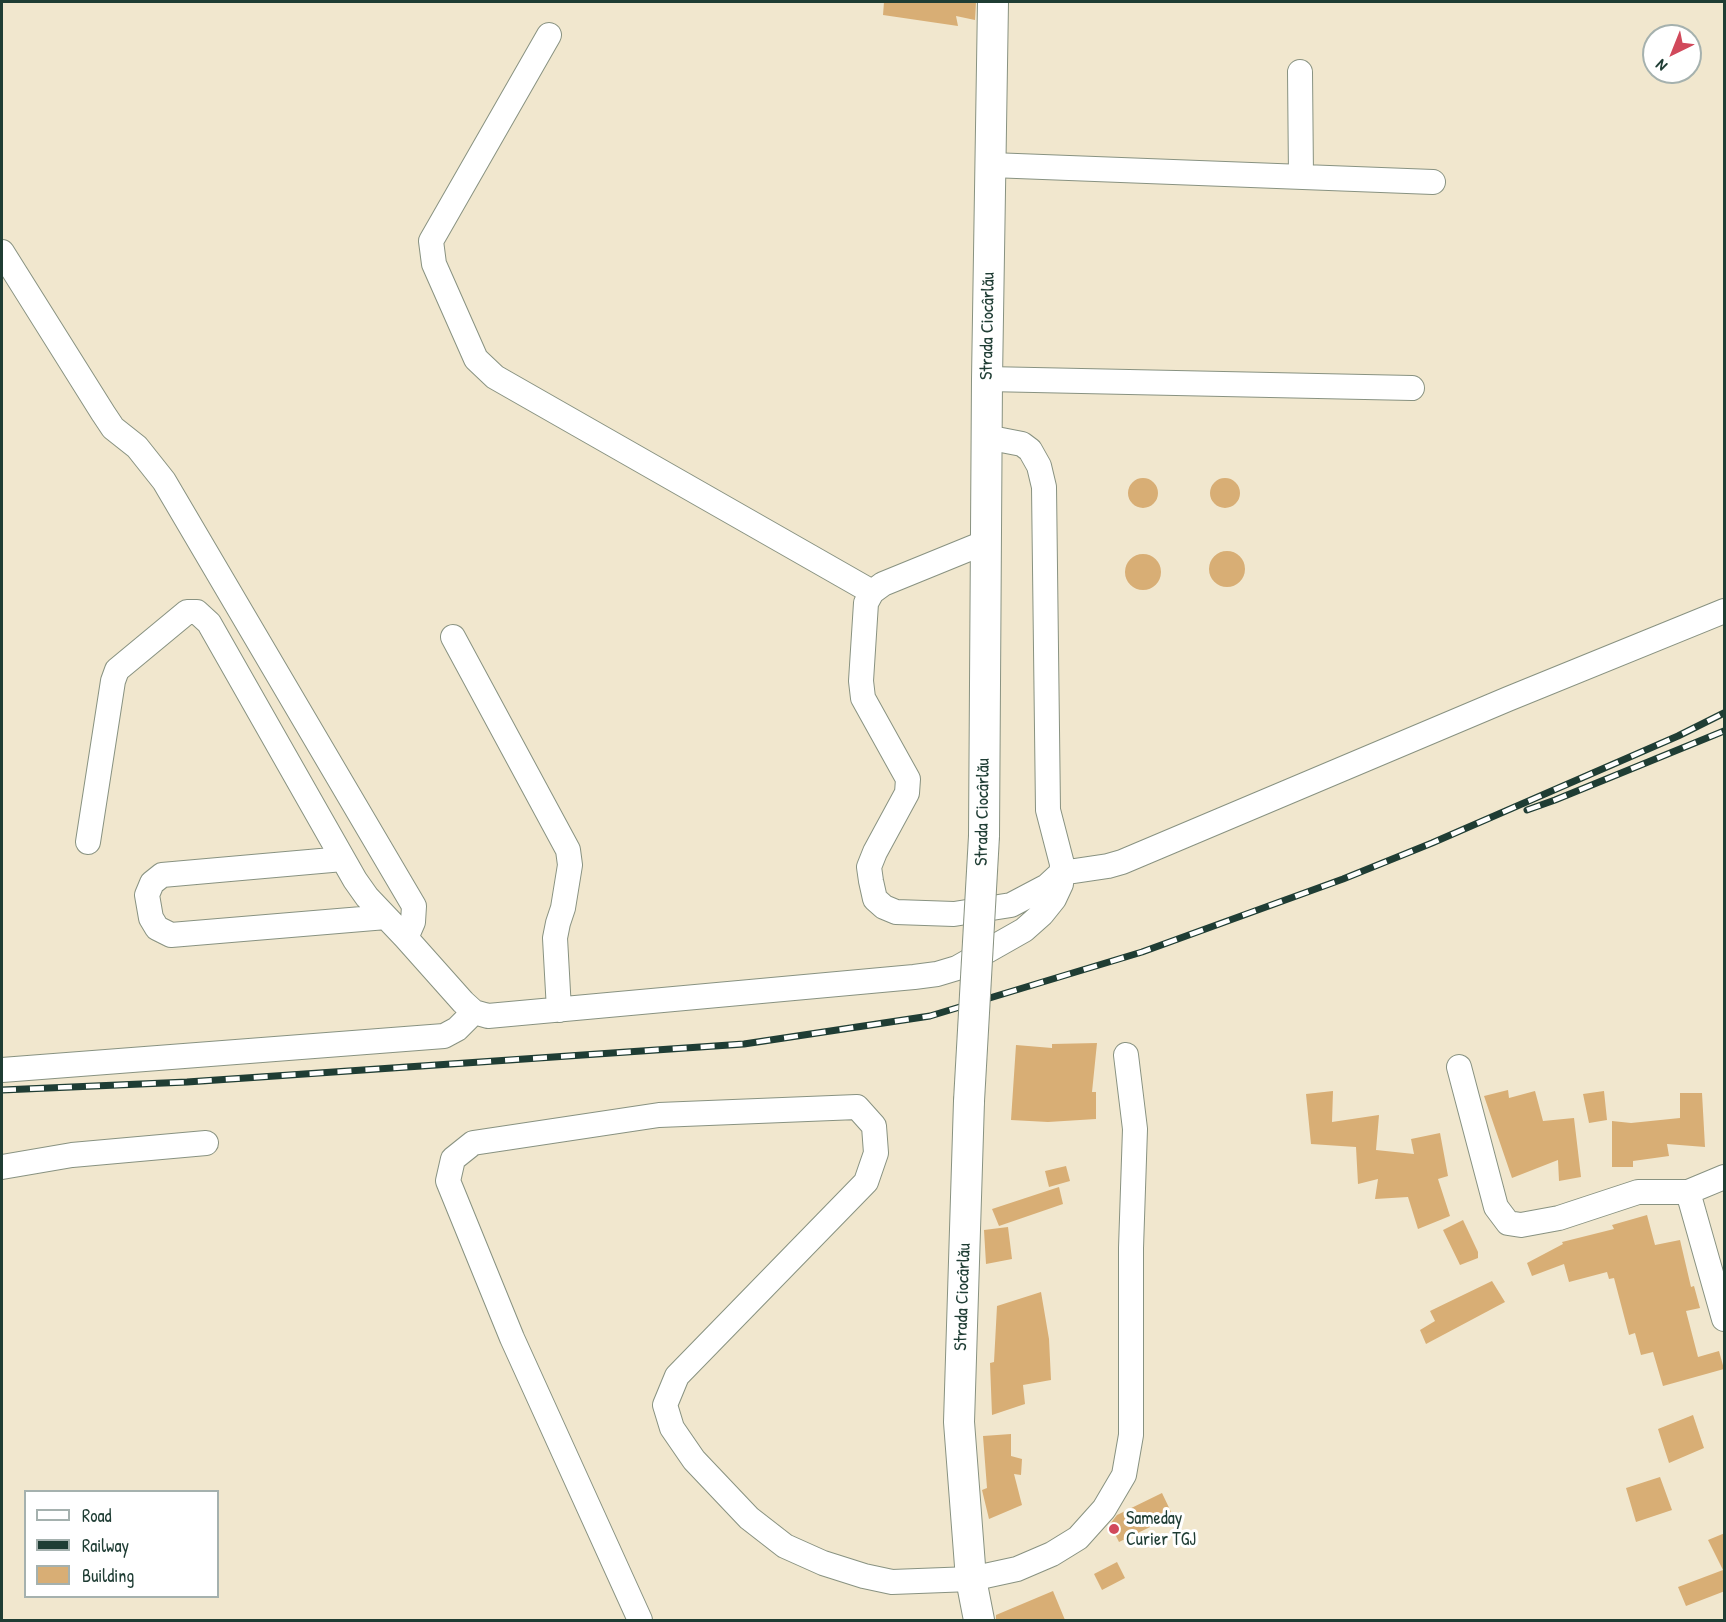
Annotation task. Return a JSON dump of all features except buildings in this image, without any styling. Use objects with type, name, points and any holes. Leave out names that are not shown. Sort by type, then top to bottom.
[{"type":"main road","name":"Strada Ciocârlău","points":[[979,1620],[971,1579],[959,1422],[969,1101],[984,836],[986,437],[993,2]]},
{"type":"street","points":[[549,35],[431,241],[434,264],[476,359],[495,378],[872,592]]},
{"type":"street","points":[[1300,72],[1301,177]]},
{"type":"street","points":[[991,165],[1433,182]]},
{"type":"street","points":[[2,252],[113,428],[137,447],[164,481],[414,906],[413,922],[406,938]]},
{"type":"street","points":[[987,379],[1412,388]]},
{"type":"street","points":[[88,842],[113,681],[117,670],[187,612],[197,612],[209,622],[343,860],[367,897],[474,1012],[488,1016],[559,1010],[937,974],[957,968],[1024,930],[1042,914],[1054,899],[1061,884],[1062,864],[1048,810],[1044,487],[1039,466],[1030,450],[1022,444],[986,437]]},
{"type":"street","points":[[986,542],[883,584],[872,592],[866,603],[861,681],[863,698],[908,779],[907,793],[869,867],[875,899],[884,907],[896,912],[954,914],[1011,905],[1047,886],[1061,873],[1122,862],[1725,610]]},
{"type":"street","points":[[453,637],[567,850],[570,865],[555,938],[559,1010]]},
{"type":"street","points":[[343,860],[162,875],[152,883],[147,895],[151,918],[157,928],[171,935],[386,917]]},
{"type":"street","points":[[2,1070],[444,1036],[458,1029],[474,1012]]},
{"type":"street","points":[[640,1620],[512,1338],[447,1181],[453,1159],[473,1143],[659,1115],[857,1107],[874,1126],[876,1153],[866,1182],[677,1376],[665,1405],[672,1428],[694,1460],[749,1518],[785,1546],[823,1563],[892,1582],[971,1579],[1017,1569],[1052,1554],[1078,1538],[1104,1509],[1124,1475],[1131,1435],[1131,1248],[1135,1129],[1126,1055]]},
{"type":"street","points":[[1459,1067],[1497,1207],[1508,1222],[1521,1225],[1559,1218],[1638,1192],[1688,1191],[1725,1177]]},
{"type":"street","points":[[2,1167],[72,1155],[206,1143]]},
{"type":"street","points":[[1688,1191],[1725,1319]]},
{"type":"railway","points":[[2,1090],[187,1082],[744,1044],[930,1016],[1142,952],[1343,879],[1432,843],[1678,736],[1724,713]]},
{"type":"railway","points":[[1527,810],[1724,731]]},
{"type":"place","name":"Sameday Curier TGJ","points":[[1114,1529]]}]
